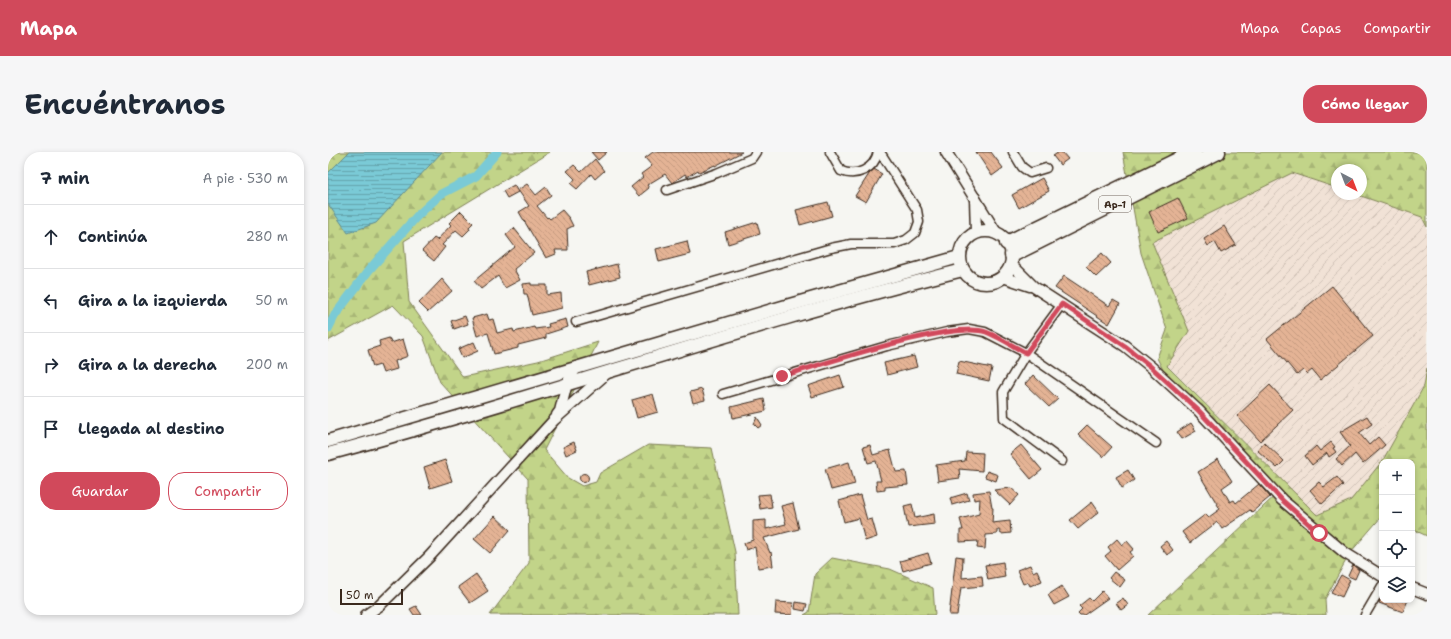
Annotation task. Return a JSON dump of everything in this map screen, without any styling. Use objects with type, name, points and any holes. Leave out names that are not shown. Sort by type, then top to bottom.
[{"type":"highway","name":"Ap-1","points":[[1010,254],[1194,152]]},
{"type":"highway","name":"Ap-1","points":[[1010,254],[1218,152]]},
{"type":"main road","points":[[990,232],[997,234],[1010,254],[1003,277],[993,282],[981,283],[970,279],[963,270],[959,257],[962,245],[970,236],[976,233],[990,232]]},
{"type":"main road","points":[[328,441],[786,306],[959,257]]},
{"type":"main road","points":[[328,454],[434,426],[567,383],[789,318],[963,270]]},
{"type":"street","points":[[667,190],[717,173],[730,166],[752,158],[756,152]]},
{"type":"street","points":[[830,152],[840,171],[848,174],[858,174],[869,167],[877,158],[879,152]]},
{"type":"street","points":[[576,322],[831,248],[850,244],[894,244],[906,240],[915,233],[919,222],[917,210],[879,152]]},
{"type":"street","points":[[946,152],[975,196],[997,234]]},
{"type":"street","points":[[1012,152],[1022,167],[1030,173],[1046,168]]},
{"type":"street","points":[[975,196],[976,233]]},
{"type":"street","points":[[1010,254],[1034,287]]},
{"type":"street","points":[[1003,277],[1034,287],[1125,346],[1150,366],[1199,411],[1282,500],[1345,552],[1379,574]]},
{"type":"street","points":[[1062,304],[1026,353],[1003,392],[1004,418],[1062,461]]},
{"type":"street","points":[[723,394],[887,346],[947,332],[969,329],[985,332],[1026,353],[1156,443]]},
{"type":"street","points":[[554,420],[560,411],[567,383],[576,368]]},
{"type":"street","points":[[366,615],[379,606],[428,556],[554,420],[608,372]]},
{"type":"street","points":[[1415,589],[1427,594]]},
{"type":"street","points":[[1365,615],[1379,591]]},
{"type":"shaded area","points":[[1292,173],[1331,186],[1331,200],[1367,200],[1367,198],[1422,217],[1427,227],[1427,367],[1424,386],[1384,459],[1379,459],[1379,465],[1351,500],[1317,515],[1167,365],[1189,331],[1152,242]]},
{"type":"green space","points":[[328,152],[550,152],[404,241],[409,302],[463,377],[538,361],[598,342],[544,450],[568,478],[582,486],[596,482],[600,473],[648,445],[712,448],[735,552],[738,615],[490,615],[529,563],[528,479],[440,382],[423,336],[393,305],[328,341]]},
{"type":"green space","points":[[1123,152],[1427,152],[1427,227],[1422,217],[1367,198],[1367,164],[1331,164],[1331,186],[1292,173],[1152,242],[1189,331],[1167,366],[1317,515],[1351,500],[1379,465],[1379,519],[1350,553],[1325,599],[1326,615],[1148,615],[1280,491],[1171,386],[1157,358],[1167,330],[1141,253]]},
{"type":"green space","points":[[1427,368],[1427,536],[1415,530],[1415,459],[1384,459],[1424,386]]},
{"type":"green space","points":[[832,558],[890,569],[933,588],[935,615],[804,615],[809,612],[815,574]]},
{"type":"water","points":[[349,152],[442,152],[376,223],[348,233],[328,204],[328,173]]},
{"type":"building","points":[[591,152],[607,152],[598,160]]},
{"type":"building","points":[[653,152],[742,152],[715,166],[699,172],[698,170],[687,177],[685,174],[672,183],[665,174],[647,185],[649,188],[639,196],[631,187],[643,177],[641,174],[652,166],[645,158]]},
{"type":"building","points":[[976,152],[991,152],[1003,168],[992,176]]},
{"type":"building","points":[[1059,152],[1062,152],[1068,159],[1060,165],[1053,156]]},
{"type":"building","points":[[595,159],[604,171],[595,179],[591,174],[577,189],[571,184],[575,179],[567,171],[574,165],[581,172]]},
{"type":"building","points":[[874,169],[882,174],[866,202],[855,196],[869,174]]},
{"type":"building","points":[[1042,178],[1049,191],[1019,208],[1012,195]]},
{"type":"building","points":[[527,184],[536,195],[546,187],[551,195],[537,206],[547,218],[548,217],[550,219],[562,210],[569,218],[573,226],[567,229],[568,250],[555,250],[556,254],[546,258],[519,212],[529,206],[518,190]]},
{"type":"building","points":[[514,185],[518,192],[507,198],[503,191]]},
{"type":"building","points":[[1178,198],[1188,218],[1158,232],[1149,212]]},
{"type":"building","points":[[828,202],[832,216],[800,225],[796,210]]},
{"type":"building","points":[[461,211],[473,223],[469,227],[470,229],[463,236],[456,230],[442,245],[445,247],[434,261],[422,251],[434,238],[437,240],[451,225],[449,223]]},
{"type":"building","points":[[757,222],[760,234],[728,244],[725,232]]},
{"type":"building","points":[[1224,226],[1236,245],[1221,253],[1215,242],[1208,246],[1204,239]]},
{"type":"building","points":[[514,228],[534,253],[514,269],[520,280],[505,288],[498,276],[481,289],[474,281],[515,247],[506,235]]},
{"type":"building","points":[[687,241],[690,254],[659,262],[656,249]]},
{"type":"building","points":[[1102,253],[1111,263],[1096,277],[1086,267]]},
{"type":"building","points":[[617,264],[620,277],[589,285],[586,272]]},
{"type":"building","points":[[1064,276],[1109,306],[1113,300],[1120,304],[1109,324],[1055,288]]},
{"type":"building","points":[[442,279],[452,291],[428,312],[419,303]]},
{"type":"building","points":[[531,283],[531,285],[547,285],[547,295],[561,293],[562,308],[532,315],[527,294],[524,294],[523,284]]},
{"type":"building","points":[[1332,286],[1373,336],[1320,380],[1312,370],[1307,374],[1303,370],[1297,375],[1267,339]]},
{"type":"building","points":[[487,314],[489,320],[493,319],[497,333],[513,329],[514,332],[534,327],[535,329],[549,327],[548,324],[566,319],[568,327],[546,334],[546,338],[518,345],[518,348],[494,354],[488,333],[477,336],[472,318]]},
{"type":"building","points":[[465,316],[468,324],[454,329],[451,321]]},
{"type":"building","points":[[389,338],[391,343],[403,339],[408,356],[395,361],[397,369],[383,373],[380,365],[373,367],[368,350],[380,346],[379,341]]},
{"type":"building","points":[[474,342],[478,351],[462,358],[458,349]]},
{"type":"building","points":[[914,356],[917,367],[887,375],[884,363]]},
{"type":"building","points":[[959,361],[992,368],[989,381],[956,374]]},
{"type":"building","points":[[840,375],[844,387],[812,397],[808,386]]},
{"type":"building","points":[[1033,375],[1058,399],[1049,407],[1025,384]]},
{"type":"building","points":[[1270,385],[1293,410],[1260,441],[1237,416]]},
{"type":"building","points":[[702,389],[705,400],[693,403],[690,392]]},
{"type":"building","points":[[653,394],[658,412],[637,418],[632,400]]},
{"type":"building","points":[[764,399],[766,411],[733,418],[731,407]]},
{"type":"building","points":[[1367,416],[1372,424],[1359,433],[1369,445],[1378,437],[1385,445],[1363,464],[1355,454],[1342,466],[1336,459],[1350,446],[1340,432]]},
{"type":"building","points":[[757,417],[762,425],[758,428],[754,424]]},
{"type":"building","points":[[1191,423],[1196,431],[1182,439],[1177,432]]},
{"type":"building","points":[[1087,425],[1112,447],[1103,457],[1078,434]]},
{"type":"building","points":[[574,442],[577,450],[566,455],[563,447]]},
{"type":"building","points":[[1264,442],[1284,461],[1277,468],[1257,450]]},
{"type":"building","points":[[1331,442],[1335,447],[1333,448],[1336,452],[1329,457],[1327,453],[1312,465],[1305,456],[1316,446],[1320,451]]},
{"type":"building","points":[[870,445],[873,455],[890,450],[896,472],[906,471],[908,485],[885,487],[885,490],[877,491],[876,481],[881,481],[876,461],[868,463],[863,447]]},
{"type":"building","points":[[1021,445],[1042,470],[1031,479],[1010,454]]},
{"type":"building","points":[[966,452],[983,453],[982,471],[959,469],[960,478],[938,481],[936,465],[965,461]]},
{"type":"building","points":[[1218,459],[1232,481],[1222,488],[1230,502],[1234,500],[1236,503],[1259,484],[1270,497],[1252,512],[1250,510],[1222,529],[1217,522],[1190,543],[1182,532],[1206,514],[1209,517],[1220,509],[1198,472]]},
{"type":"building","points":[[445,460],[452,481],[430,488],[424,467]]},
{"type":"building","points":[[849,462],[855,484],[831,490],[825,469]]},
{"type":"building","points":[[1128,470],[1134,480],[1122,488],[1116,477]]},
{"type":"building","points":[[987,471],[998,475],[996,481],[985,477]]},
{"type":"building","points":[[582,474],[586,474],[588,478],[586,482],[582,482],[580,480],[580,476]]},
{"type":"building","points":[[1337,477],[1343,485],[1322,504],[1310,490],[1319,482],[1324,487]]},
{"type":"building","points":[[1011,488],[1019,495],[1010,505],[994,490]]},
{"type":"building","points":[[989,491],[993,508],[992,523],[1010,521],[1011,533],[1001,534],[999,530],[997,530],[997,534],[986,535],[985,549],[977,548],[978,541],[960,542],[960,530],[963,530],[960,519],[979,514],[980,499],[974,500],[973,493]]},
{"type":"building","points":[[967,493],[969,500],[952,505],[950,498]]},
{"type":"building","points":[[770,494],[772,507],[760,509],[758,495]]},
{"type":"building","points":[[860,495],[867,520],[872,519],[877,537],[865,541],[859,518],[844,522],[839,501]]},
{"type":"building","points":[[1092,502],[1099,512],[1078,529],[1070,520]]},
{"type":"building","points":[[793,503],[799,529],[764,538],[770,553],[771,552],[773,566],[758,568],[755,547],[746,550],[744,543],[753,540],[753,521],[766,520],[766,529],[786,524],[781,506]]},
{"type":"building","points":[[912,504],[915,518],[934,514],[935,524],[908,527],[904,506]]},
{"type":"building","points":[[495,516],[510,530],[490,553],[474,539]]},
{"type":"building","points":[[1117,539],[1122,545],[1127,541],[1134,549],[1130,552],[1133,556],[1117,570],[1105,556],[1111,551],[1108,547]]},
{"type":"building","points":[[1166,541],[1173,550],[1167,555],[1160,546]]},
{"type":"building","points":[[928,553],[931,563],[903,571],[900,561]]},
{"type":"building","points":[[956,556],[963,557],[962,578],[982,576],[983,586],[961,588],[957,615],[949,615]]},
{"type":"building","points":[[1003,562],[1005,577],[988,580],[985,565]]},
{"type":"building","points":[[1030,565],[1033,572],[1037,570],[1042,581],[1030,586],[1028,582],[1023,584],[1017,570]]},
{"type":"building","points":[[1353,565],[1359,570],[1355,579],[1348,576]]},
{"type":"building","points":[[1114,572],[1125,580],[1120,587],[1109,578]]},
{"type":"building","points":[[476,574],[488,591],[470,603],[458,587]]},
{"type":"building","points":[[1341,575],[1350,580],[1342,597],[1331,592]]},
{"type":"building","points":[[1062,586],[1069,597],[1054,605],[1048,595]]},
{"type":"building","points":[[1102,591],[1108,598],[1084,615],[1080,615],[1078,613],[1082,609],[1079,606],[1089,598],[1092,601]]},
{"type":"building","points":[[1123,598],[1128,605],[1121,610],[1116,603]]},
{"type":"building","points":[[776,602],[793,603],[792,615],[775,614]]},
{"type":"building","points":[[796,602],[807,604],[805,611],[795,609]]},
{"type":"building","points":[[1379,603],[1407,603],[1403,612]]},
{"type":"building","points":[[416,606],[422,615],[414,615],[410,609]]},
{"type":"waterway","points":[[328,329],[335,315],[369,270],[418,215],[441,194],[476,176],[497,152]]},
{"type":"route","points":[[782,376],[887,346],[947,332],[969,329],[985,332],[1026,353],[1062,304],[1125,346],[1150,366],[1199,411],[1282,500],[1319,533]]}]
